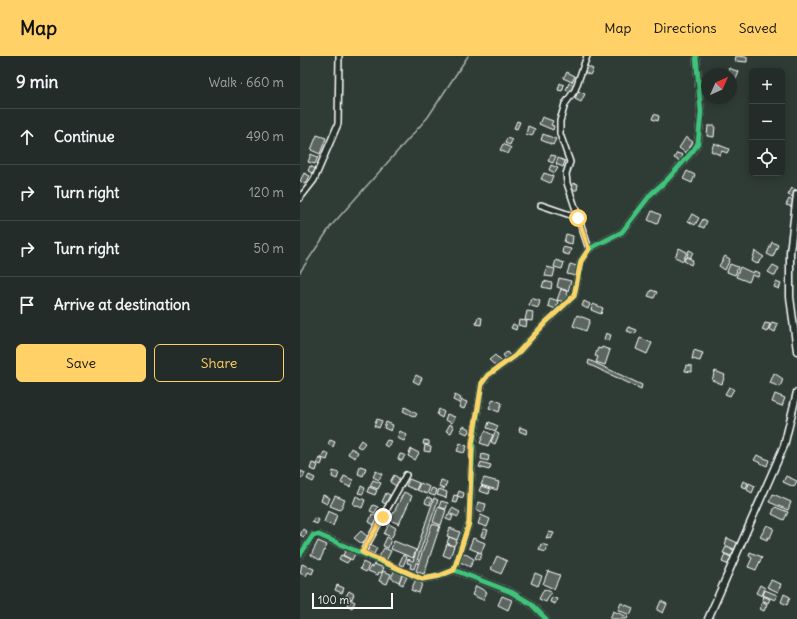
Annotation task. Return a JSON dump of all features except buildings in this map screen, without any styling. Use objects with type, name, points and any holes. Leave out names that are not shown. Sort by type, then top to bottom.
[{"type":"street","points":[[300,198],[314,180],[338,124],[339,56]]},
{"type":"street","points":[[586,56],[575,90],[565,104],[560,120],[560,134],[570,162],[566,174],[567,183],[589,249]]},
{"type":"street","points":[[454,570],[469,523],[472,443],[482,383],[488,375],[515,356],[546,322],[574,296],[581,261],[589,249],[622,232],[651,194],[667,180],[693,151],[698,143],[701,112],[696,56]]},
{"type":"street","points":[[797,194],[790,260],[790,297],[797,351]]},
{"type":"street","points":[[541,205],[578,218]]},
{"type":"street","points":[[708,619],[784,446],[797,392]]},
{"type":"street","points":[[362,552],[406,476]]},
{"type":"street","points":[[300,555],[313,536],[320,535],[422,579],[439,576],[454,570],[517,596],[530,603],[546,619]]},
{"type":"waterway","points":[[300,272],[331,226],[428,117],[468,56]]},
{"type":"cycle path","points":[[454,570],[469,523],[473,443],[482,383],[488,375],[515,356],[546,322],[574,296],[581,261],[589,249],[622,232],[651,194],[667,180],[693,151],[698,143],[701,112],[696,56]]},
{"type":"cycle path","points":[[300,555],[313,535],[319,535],[422,579],[439,576],[454,570],[511,592],[530,603],[546,619]]},
{"type":"route","points":[[383,517],[362,552],[422,579],[439,576],[454,570],[469,523],[472,443],[482,383],[488,375],[515,356],[546,322],[574,296],[581,261],[589,249],[578,218]]}]
